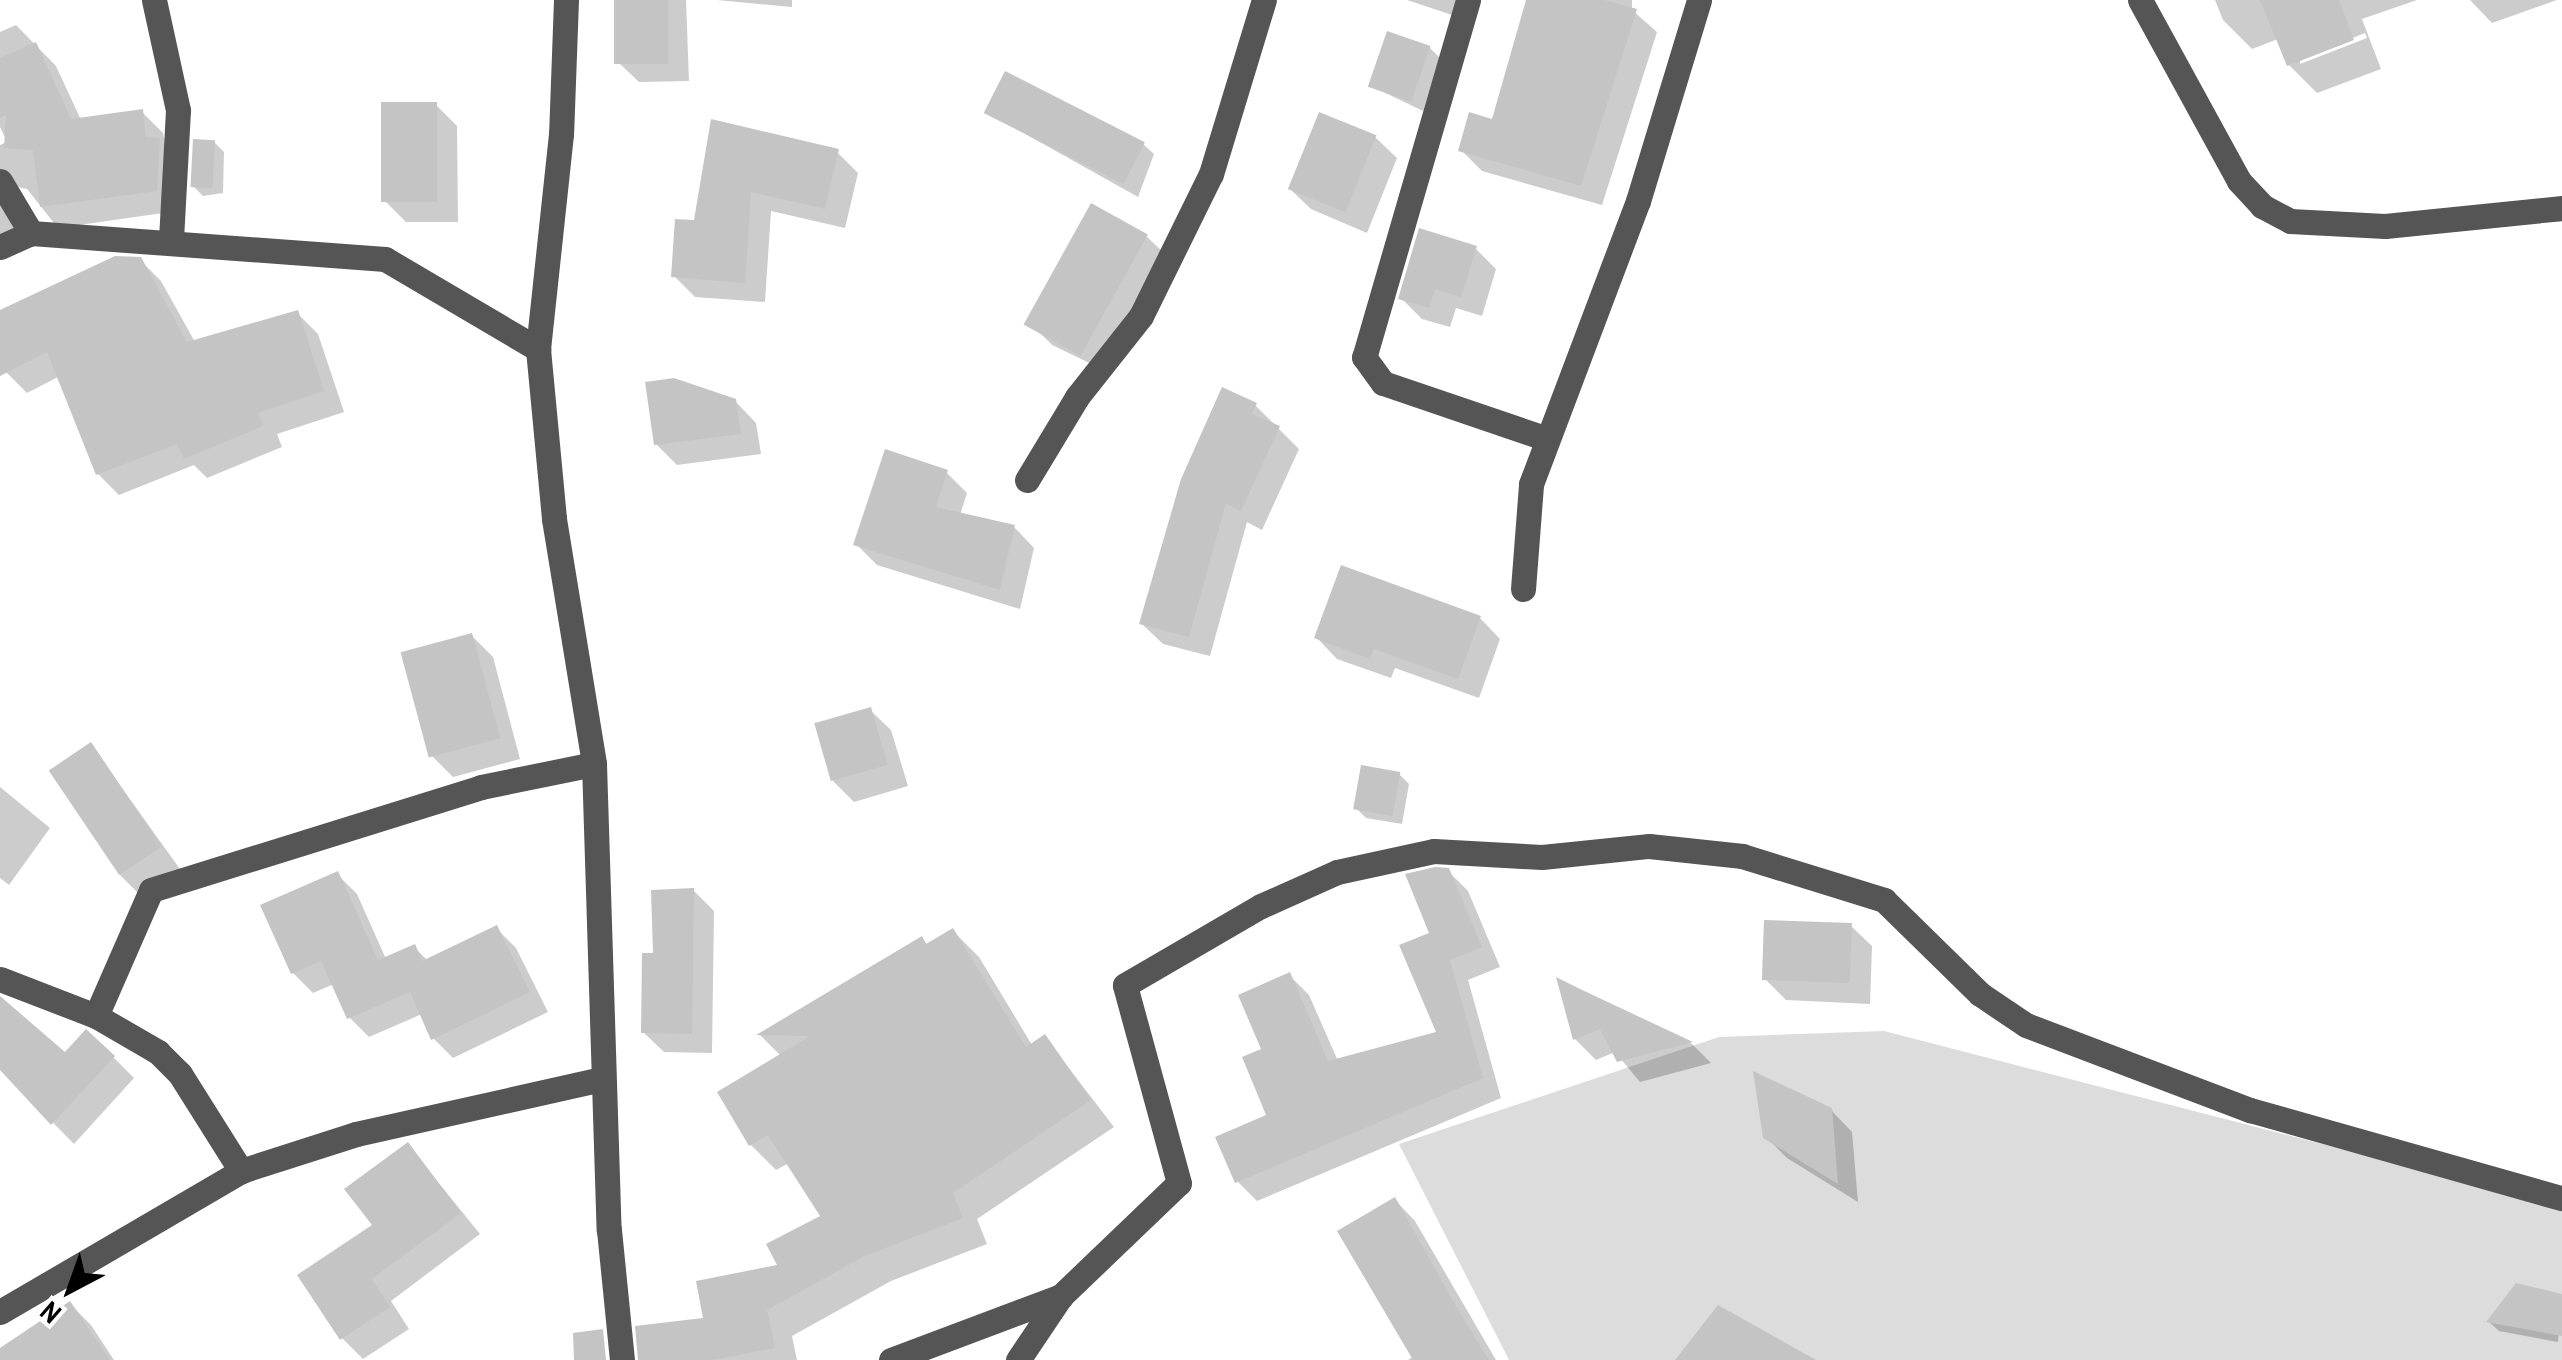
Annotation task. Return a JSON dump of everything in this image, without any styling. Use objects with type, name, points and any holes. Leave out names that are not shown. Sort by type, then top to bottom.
[{"type":"street","points":[[154,0],[178,110],[170,240]]},
{"type":"street","points":[[566,0],[561,134],[538,348],[554,520],[594,764],[603,1079],[622,1360]]},
{"type":"street","points":[[1026,480],[1077,396],[1140,316],[1211,174],[1264,0]]},
{"type":"street","points":[[1468,0],[1364,358],[1384,384],[1546,438]]},
{"type":"street","points":[[1523,589],[1526,514],[1546,438],[1638,201],[1699,0]]},
{"type":"street","points":[[2140,0],[2239,181],[2262,206],[2290,222],[2385,226],[2562,208]]},
{"type":"street","points":[[0,181],[31,233]]},
{"type":"street","points":[[0,247],[31,233],[170,240],[385,260],[538,348]]},
{"type":"street","points":[[96,1016],[152,890],[481,787],[594,764]]},
{"type":"street","points":[[1018,1360],[1060,1296],[1179,1183],[1126,985],[1261,906],[1336,872],[1434,851],[1542,858],[1649,846],[1742,856],[1884,900],[1980,994],[2026,1025],[2250,1110],[2562,1198]]},
{"type":"street","points":[[0,979],[96,1016],[168,1062],[241,1170]]},
{"type":"street","points":[[0,1312],[241,1170],[356,1134],[603,1079]]},
{"type":"street","points":[[891,1360],[1060,1296]]},
{"type":"shaded area","points":[[1884,1031],[2562,1206],[2562,1360],[1509,1360],[1399,1144],[1719,1037]]},
{"type":"building","points":[[614,0],[668,0],[668,64],[614,64]]},
{"type":"building","points":[[1526,0],[1604,0],[1637,9],[1581,186],[1458,151],[1469,112],[1492,119]]},
{"type":"building","points":[[2260,0],[2339,0],[2354,40],[2287,66]]},
{"type":"building","points":[[1387,31],[1430,46],[1411,102],[1368,87]]},
{"type":"building","points":[[36,42],[71,119],[143,109],[146,137],[160,138],[157,191],[40,207],[33,150],[4,148],[6,115],[0,118],[0,58]]},
{"type":"building","points":[[1005,71],[1145,142],[1124,184],[984,113]]},
{"type":"building","points":[[381,102],[437,102],[437,202],[381,202]]},
{"type":"building","points":[[1319,112],[1376,135],[1345,212],[1288,189]]},
{"type":"building","points":[[711,119],[839,149],[825,209],[751,192],[745,283],[671,277],[675,219],[694,220]]},
{"type":"building","points":[[193,139],[215,140],[212,188],[190,187]]},
{"type":"building","points":[[1091,203],[1148,235],[1080,356],[1024,325]]},
{"type":"building","points":[[1419,228],[1477,246],[1461,297],[1435,289],[1429,308],[1398,299]]},
{"type":"building","points":[[115,256],[141,257],[187,342],[298,310],[324,391],[258,413],[263,426],[184,459],[177,444],[96,475],[47,352],[0,376],[0,310]]},
{"type":"building","points":[[674,378],[736,399],[741,434],[654,445],[645,382]]},
{"type":"building","points":[[1222,387],[1257,403],[1252,414],[1280,426],[1241,511],[1226,503],[1189,637],[1139,624],[1181,479]]},
{"type":"building","points":[[885,449],[948,470],[936,507],[1015,525],[1000,590],[853,545]]},
{"type":"building","points":[[1341,565],[1481,616],[1458,679],[1374,649],[1370,659],[1314,638]]},
{"type":"building","points":[[472,633],[500,738],[429,757],[401,652]]},
{"type":"building","points":[[871,707],[888,765],[831,781],[814,723]]},
{"type":"building","points":[[91,742],[161,846],[119,875],[49,771]]},
{"type":"building","points":[[1361,765],[1400,772],[1393,816],[1353,809]]},
{"type":"building","points":[[1449,868],[1482,947],[1450,960],[1483,1078],[1235,1183],[1215,1137],[1266,1115],[1242,1057],[1261,1049],[1238,995],[1290,972],[1328,1061],[1436,1032],[1399,945],[1429,933],[1405,874]]},
{"type":"building","points":[[338,871],[378,960],[415,944],[422,961],[497,925],[530,992],[431,1040],[410,992],[347,1019],[321,961],[291,974],[260,905]]},
{"type":"building","points":[[694,888],[692,1034],[641,1033],[642,953],[653,953],[651,890]]},
{"type":"building","points":[[1764,920],[1852,923],[1850,983],[1762,980]]},
{"type":"building","points":[[953,928],[1026,1047],[1045,1034],[1091,1100],[953,1193],[963,1218],[865,1256],[767,1310],[775,1348],[712,1360],[638,1360],[635,1326],[703,1318],[696,1281],[777,1265],[766,1244],[820,1216],[768,1135],[749,1146],[717,1092],[810,1036],[756,1035],[922,936],[926,944]]},
{"type":"building","points":[[1556,977],[1693,1042],[1617,1062],[1600,1029],[1573,1040]]},
{"type":"building","points":[[0,996],[65,1052],[86,1029],[115,1056],[51,1125],[0,1070]]},
{"type":"building","points":[[1753,1071],[1832,1108],[1838,1184],[1763,1138]]},
{"type":"building","points":[[408,1142],[461,1213],[372,1279],[390,1307],[340,1340],[297,1275],[372,1225],[344,1189]]},
{"type":"building","points":[[1395,1197],[1489,1360],[1413,1360],[1337,1231]]},
{"type":"building","points":[[2516,1283],[2562,1294],[2562,1336],[2486,1322]]},
{"type":"building","points":[[70,1301],[110,1360],[0,1360],[0,1348]]},
{"type":"building","points":[[1718,1305],[1816,1360],[1675,1360]]},
{"type":"building","points":[[603,1329],[606,1360],[574,1360],[573,1333]]}]
